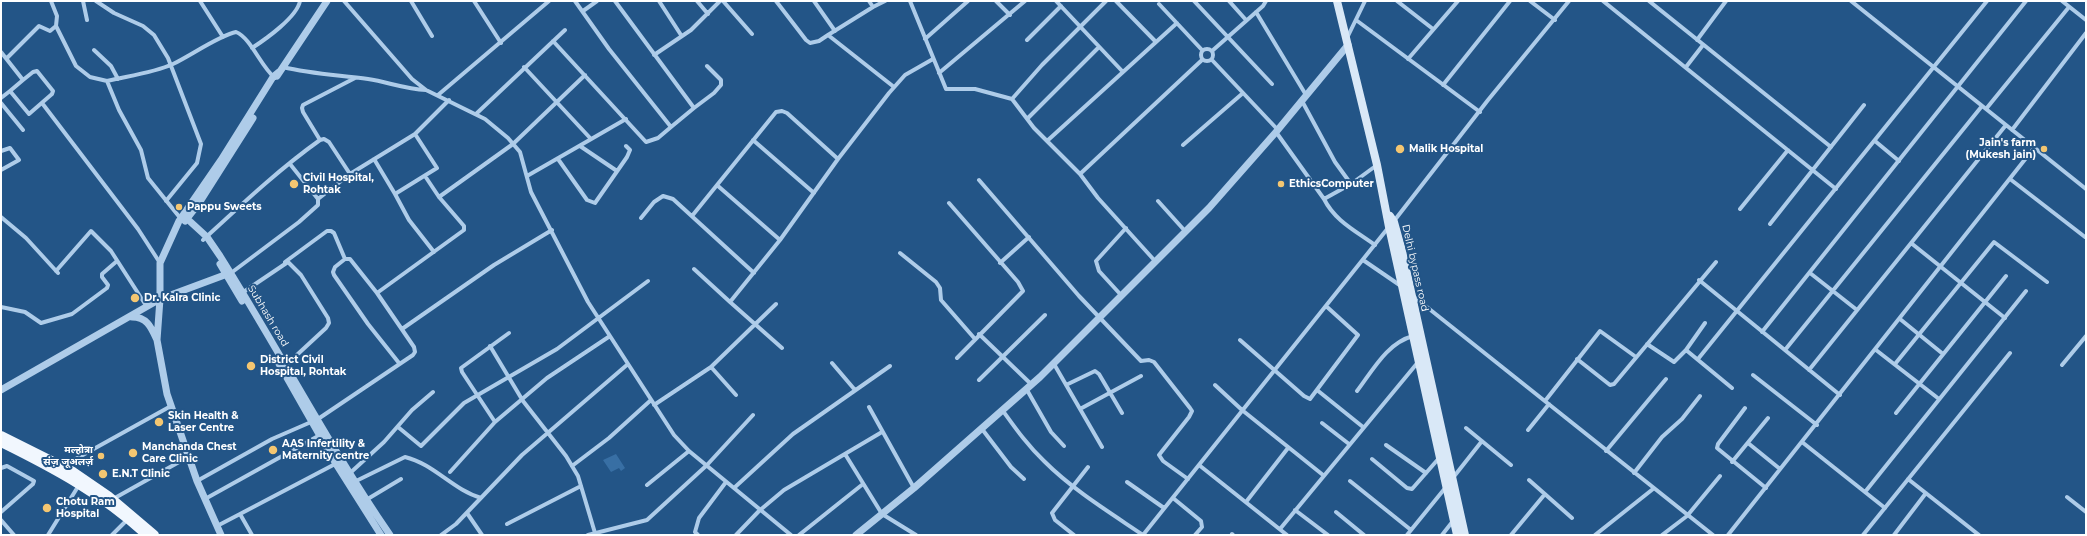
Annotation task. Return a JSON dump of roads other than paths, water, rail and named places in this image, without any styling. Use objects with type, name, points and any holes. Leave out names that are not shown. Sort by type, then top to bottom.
[{"type":"main road","name":"Delhi bypass road","points":[[1337,1],[1388,212],[1411,294],[1458,521],[1465,535]]},
{"type":"main road","name":"Delhi bypass road","points":[[1392,224],[1402,287],[1413,336],[1440,456],[1450,482]]},
{"type":"main road","points":[[1,436],[62,467],[105,501],[144,535]]},
{"type":"main road","points":[[1,443],[79,481],[112,499],[154,535]]},
{"type":"main road","points":[[1,443],[61,472],[92,491],[147,535]]},
{"type":"main road","name":"Delhi bypass road","points":[[1457,535],[1458,521]]},
{"type":"street","points":[[51,1],[57,16],[56,26],[76,66],[90,77],[107,82],[170,65],[233,33],[240,34],[278,74],[370,79],[411,89],[426,90],[438,94],[476,114],[508,138],[520,152],[531,192],[598,319],[674,435],[689,451],[759,511],[790,535]]},
{"type":"street","points":[[83,1],[87,20]]},
{"type":"street","points":[[96,1],[149,30],[170,65],[201,144],[196,163],[166,201]]},
{"type":"street","points":[[200,1],[223,37]]},
{"type":"street","points":[[252,48],[288,20],[294,14],[300,1]]},
{"type":"street","points":[[221,535],[197,481],[171,406],[157,340],[160,299],[160,263],[170,239],[182,219],[326,1]]},
{"type":"street","points":[[344,1],[412,79],[426,90]]},
{"type":"street","points":[[411,1],[432,36]]},
{"type":"street","points":[[474,1],[501,43]]},
{"type":"street","points":[[438,94],[501,43],[549,1]]},
{"type":"street","points":[[575,1],[609,49],[671,127]]},
{"type":"street","points":[[583,11],[597,1]]},
{"type":"street","points":[[615,1],[694,108]]},
{"type":"street","points":[[659,1],[681,35]]},
{"type":"street","points":[[697,1],[708,14]]},
{"type":"street","points":[[654,55],[708,14],[720,1]]},
{"type":"street","points":[[723,1],[752,34]]},
{"type":"street","points":[[776,1],[806,40],[810,43],[819,41],[885,1]]},
{"type":"street","points":[[814,1],[835,31]]},
{"type":"street","points":[[868,1],[873,7]]},
{"type":"street","points":[[910,1],[944,86],[950,90],[975,89],[1012,99],[1047,141],[1080,174],[1155,261]]},
{"type":"street","points":[[925,39],[968,1]]},
{"type":"street","points":[[996,1],[1010,15]]},
{"type":"street","points":[[939,73],[1025,1]]},
{"type":"street","points":[[1056,1],[1123,72]]},
{"type":"street","points":[[1012,99],[1042,65],[1106,1]]},
{"type":"street","points":[[1116,1],[1156,42]]},
{"type":"street","points":[[1194,1],[1272,84]]},
{"type":"street","points":[[1229,1],[1246,20]]},
{"type":"street","points":[[1212,51],[1256,12],[1266,1]]},
{"type":"street","points":[[856,535],[914,488],[1003,411],[1054,364],[1098,317],[1208,208],[1277,131],[1347,42],[1366,1]]},
{"type":"street","points":[[1397,1],[1434,29]]},
{"type":"street","points":[[1404,6],[1408,1]]},
{"type":"street","points":[[1408,59],[1458,1]]},
{"type":"street","points":[[1443,85],[1510,1]]},
{"type":"street","points":[[1530,1],[1555,20]]},
{"type":"street","points":[[1003,411],[1022,438],[1039,457],[1072,485],[1143,535],[1146,534],[1164,508],[1569,1]]},
{"type":"street","points":[[1603,1],[1836,189]]},
{"type":"street","points":[[1649,1],[1831,147]]},
{"type":"street","points":[[1697,40],[1726,1]]},
{"type":"street","points":[[1851,1],[2086,189]]},
{"type":"street","points":[[1698,359],[1738,312],[1987,1]]},
{"type":"street","points":[[1762,332],[1959,87],[2026,1]]},
{"type":"street","points":[[2062,1],[2086,20]]},
{"type":"street","points":[[1158,4],[1202,50]]},
{"type":"street","points":[[1026,40],[1061,6]]},
{"type":"street","points":[[1986,109],[2069,7]]},
{"type":"street","points":[[1256,12],[1304,98],[1335,162],[1351,184]]},
{"type":"street","points":[[1356,20],[1480,112]]},
{"type":"street","points":[[1047,141],[1177,24]]},
{"type":"street","points":[[7,58],[40,26],[50,31],[56,26]]},
{"type":"street","points":[[476,114],[524,67],[565,30]]},
{"type":"street","points":[[2012,130],[2086,33]]},
{"type":"street","points":[[828,35],[894,87]]},
{"type":"street","points":[[553,41],[646,142],[658,138],[714,93],[721,85],[721,80],[707,66]]},
{"type":"street","points":[[1686,67],[1703,45]]},
{"type":"street","points":[[1028,118],[1099,47]]},
{"type":"street","points":[[1202,50],[1208,49],[1212,51]]},
{"type":"street","points":[[94,50],[111,66],[118,79]]},
{"type":"street","points":[[1202,50],[1200,55],[1202,60]]},
{"type":"street","points":[[1212,51],[1212,60],[1277,131],[1324,199],[1330,211],[1336,217],[1376,244]]},
{"type":"street","points":[[1,52],[23,80]]},
{"type":"street","points":[[730,302],[780,240],[838,159],[894,87],[905,75],[933,59]]},
{"type":"street","points":[[1202,60],[1208,62],[1212,60]]},
{"type":"street","points":[[1080,174],[1202,60]]},
{"type":"street","points":[[524,67],[591,139]]},
{"type":"street","points":[[1,98],[33,72],[37,72],[52,89],[52,94],[28,114],[10,91]]},
{"type":"street","points":[[439,197],[514,144],[585,75]]},
{"type":"street","points":[[320,140],[302,108],[303,105],[356,78]]},
{"type":"street","points":[[107,82],[119,110],[141,150],[148,178],[182,219]]},
{"type":"street","points":[[1183,145],[1243,93]]},
{"type":"street","points":[[318,199],[350,174],[415,134],[449,100]]},
{"type":"street","points":[[1,103],[23,130]]},
{"type":"street","points":[[42,103],[138,230],[160,263]]},
{"type":"street","points":[[1770,224],[1864,106]]},
{"type":"street","points":[[1785,350],[1982,106]]},
{"type":"street","points":[[692,216],[718,186],[776,112],[782,111],[838,159]]},
{"type":"street","points":[[527,176],[626,119]]},
{"type":"street","points":[[1809,370],[2006,125]]},
{"type":"street","points":[[395,194],[437,168],[415,134]]},
{"type":"street","points":[[205,238],[242,203],[320,140],[324,139],[329,142],[350,174]]},
{"type":"street","points":[[753,140],[814,193]]},
{"type":"street","points":[[1875,141],[1899,161]]},
{"type":"street","points":[[580,146],[617,172]]},
{"type":"street","points":[[558,159],[592,204],[597,201],[629,153],[630,150],[626,146]]},
{"type":"street","points":[[1,151],[10,148],[19,160],[1,170]]},
{"type":"street","points":[[1728,535],[1817,425],[2034,148]]},
{"type":"street","points":[[1740,209],[1788,150]]},
{"type":"street","points":[[374,159],[409,220],[434,252]]},
{"type":"street","points":[[1,390],[56,357],[132,317],[160,299],[228,274],[310,213],[318,204],[318,199],[290,164]]},
{"type":"street","points":[[1324,199],[1351,184],[1377,165]]},
{"type":"street","points":[[377,293],[464,230],[464,226],[439,197],[425,176]]},
{"type":"street","points":[[2010,179],[2085,237]]},
{"type":"street","points":[[979,180],[1098,317],[1141,361],[1149,360],[1154,362],[1190,408],[1192,411],[1189,417],[1159,455],[1163,461],[1188,479]]},
{"type":"street","points":[[718,186],[780,240]]},
{"type":"street","points":[[640,218],[654,202],[663,196],[667,196],[673,199],[754,273]]},
{"type":"street","points":[[1158,201],[1185,232]]},
{"type":"street","points":[[949,203],[1018,282],[1023,291],[957,358]]},
{"type":"street","points":[[1,217],[26,238],[57,272],[91,230],[111,251],[147,307]]},
{"type":"street","name":"Subhash road","points":[[182,219],[205,238],[286,365],[315,420]]},
{"type":"street","points":[[1121,295],[1099,271],[1096,261],[1126,228]]},
{"type":"street","points":[[402,329],[494,265],[552,230]]},
{"type":"street","points":[[240,294],[285,263],[327,231],[334,233],[345,259]]},
{"type":"street","points":[[1000,263],[1029,237]]},
{"type":"street","points":[[1894,364],[1996,242],[2047,282]]},
{"type":"street","points":[[1911,243],[2005,318]]},
{"type":"street","points":[[900,253],[936,282],[940,288],[941,300],[974,340]]},
{"type":"street","points":[[197,481],[272,439],[315,420],[399,363],[415,352],[402,329],[377,293],[350,259],[345,259],[335,267],[333,272],[334,275],[368,324],[399,363]]},
{"type":"street","points":[[1363,260],[1402,287]]},
{"type":"street","points":[[1,307],[25,312],[41,323],[72,314],[107,288],[108,285],[102,277],[102,274],[117,261]]},
{"type":"street","points":[[1577,359],[1612,385],[1699,280],[1716,262]]},
{"type":"street","points":[[285,263],[291,264],[298,271],[329,323],[319,336],[286,365]]},
{"type":"street","points":[[694,269],[782,348]]},
{"type":"street","points":[[1810,273],[1858,310]]},
{"type":"street","points":[[1896,413],[2006,276]]},
{"type":"street","points":[[1699,280],[1840,395]]},
{"type":"street","points":[[398,427],[421,446],[464,403],[557,350],[648,281]]},
{"type":"street","points":[[1865,492],[2026,291]]},
{"type":"street","points":[[1411,294],[1653,489],[1713,535]]},
{"type":"street","points":[[654,405],[712,367],[776,304]]},
{"type":"street","points":[[1240,340],[1304,396],[1310,398],[1358,336],[1326,306]]},
{"type":"street","points":[[980,380],[1045,315]]},
{"type":"street","points":[[132,317],[140,317],[145,320],[157,340]]},
{"type":"street","name":"Subhash road","points":[[255,318],[351,484],[379,525],[390,535]]},
{"type":"street","points":[[1900,319],[1943,354]]},
{"type":"street","points":[[1647,344],[1674,362],[1686,350],[1705,323]]},
{"type":"street","points":[[1528,430],[1577,359],[1600,331],[1636,357]]},
{"type":"street","points":[[495,422],[462,372],[461,368],[508,333]]},
{"type":"street","points":[[979,334],[1029,387],[1051,432],[1064,446]]},
{"type":"street","points":[[450,472],[495,422],[523,401],[547,378],[610,336]]},
{"type":"street","points":[[1357,391],[1393,345],[1401,339],[1413,336]]},
{"type":"street","points":[[2062,365],[2086,336]]},
{"type":"street","points":[[490,346],[523,401],[578,476],[594,533]]},
{"type":"street","points":[[1686,350],[1732,388]]},
{"type":"street","points":[[1876,350],[1939,399]]},
{"type":"street","points":[[1863,535],[2010,353]]},
{"type":"street","points":[[1280,529],[1323,475],[1419,361]]},
{"type":"street","points":[[832,363],[855,390]]},
{"type":"street","points":[[441,535],[467,513],[547,432],[577,409],[628,364]]},
{"type":"street","points":[[1054,364],[1102,447]]},
{"type":"street","points":[[734,488],[793,434],[890,366]]},
{"type":"street","points":[[712,367],[736,395]]},
{"type":"street","points":[[1066,385],[1095,371],[1099,374],[1122,413]]},
{"type":"street","points":[[1753,375],[1817,425]]},
{"type":"street","points":[[1080,409],[1141,376]]},
{"type":"street","points":[[1606,451],[1666,379]]},
{"type":"street","points":[[1215,385],[1242,410],[1323,475]]},
{"type":"street","points":[[1317,390],[1363,427]]},
{"type":"street","points":[[347,476],[398,427],[412,410],[433,392]]},
{"type":"street","points":[[1634,473],[1662,437],[1682,419],[1700,396]]},
{"type":"street","points":[[572,466],[609,438],[652,400]]},
{"type":"street","points":[[62,467],[171,406]]},
{"type":"street","points":[[869,407],[914,488]]},
{"type":"street","points":[[1745,408],[1717,446],[1719,450],[1732,462],[1766,488]]},
{"type":"street","points":[[588,535],[647,520],[707,465],[753,415]]},
{"type":"street","points":[[1732,462],[1768,418]]},
{"type":"street","points":[[1322,423],[1349,444]]},
{"type":"street","points":[[1466,428],[1511,465]]},
{"type":"street","points":[[982,429],[1011,467],[1024,479]]},
{"type":"street","points":[[736,535],[759,511],[784,490],[882,432]]},
{"type":"street","points":[[205,499],[323,434]]},
{"type":"street","points":[[1407,535],[1482,441]]},
{"type":"street","points":[[1802,442],[1885,508]]},
{"type":"street","points":[[1748,443],[1780,470]]},
{"type":"street","points":[[1386,445],[1426,473]]},
{"type":"street","points":[[1246,502],[1288,448]]},
{"type":"street","points":[[647,485],[689,451]]},
{"type":"street","points":[[845,454],[882,514],[916,535]]},
{"type":"street","points":[[1372,459],[1412,489],[1440,456]]},
{"type":"street","points":[[112,499],[188,457]]},
{"type":"street","points":[[351,484],[405,457],[413,459],[464,492],[481,498]]},
{"type":"street","points":[[217,526],[339,462]]},
{"type":"street","points":[[1199,465],[1288,535]]},
{"type":"street","points":[[1,468],[7,466],[34,481],[33,484],[1,512]]},
{"type":"street","points":[[1074,535],[1052,516],[1054,509],[1088,467]]},
{"type":"street","points":[[1662,535],[1687,516],[1720,476]]},
{"type":"street","points":[[363,501],[401,479]]},
{"type":"street","points":[[1908,479],[1979,535]]},
{"type":"street","points":[[1529,480],[1572,518]]},
{"type":"street","points":[[48,535],[79,481]]},
{"type":"street","points":[[1350,481],[1411,530]]},
{"type":"street","points":[[696,534],[699,518],[726,482]]},
{"type":"street","points":[[1127,482],[1164,508]]},
{"type":"street","points":[[799,535],[863,484]]},
{"type":"street","points":[[507,524],[581,486]]},
{"type":"street","points":[[1598,534],[1653,489]]},
{"type":"street","points":[[1894,535],[1926,493]]},
{"type":"street","points":[[1511,535],[1545,494]]},
{"type":"street","points":[[2067,497],[2086,512]]},
{"type":"street","points":[[1173,498],[1201,521],[1202,527],[1194,535]]},
{"type":"street","points":[[1295,510],[1328,535]]},
{"type":"street","points":[[1336,512],[1364,535]]},
{"type":"street","points":[[467,513],[482,535]]},
{"type":"street","points":[[240,514],[252,535]]},
{"type":"street","points":[[1,520],[14,535]]},
{"type":"street","points":[[112,535],[127,520]]},
{"type":"street","points":[[1442,535],[1458,521]]},
{"type":"street","name":"Subhash road","points":[[379,525],[381,535]]},
{"type":"place","name":"Malik Hospital","points":[[1400,149]]},
{"type":"place","name":"Jain's farm (Mukesh jain)","points":[[2044,149]]},
{"type":"place","name":"Civil Hospital, Rohtak","points":[[294,184]]},
{"type":"place","name":"EthicsComputer","points":[[1281,184]]},
{"type":"place","name":"Pappu Sweets","points":[[179,207]]},
{"type":"place","name":"Dr. Kalra Clinic","points":[[135,298]]},
{"type":"place","name":"District Civil Hospital, Rohtak","points":[[251,366]]},
{"type":"place","name":"Skin Health & Laser Centre","points":[[159,422]]},
{"type":"place","name":"AAS Infertility & Maternity centre","points":[[273,450]]},
{"type":"place","name":"Manchanda Chest Care Clinic","points":[[133,453]]},
{"type":"place","name":"मल्होत्रा संज़ जूअलर्ज़","points":[[101,456]]},
{"type":"place","name":"E.N.T Clinic","points":[[103,474]]},
{"type":"place","name":"Chotu Ram Hospital","points":[[47,508]]}]
